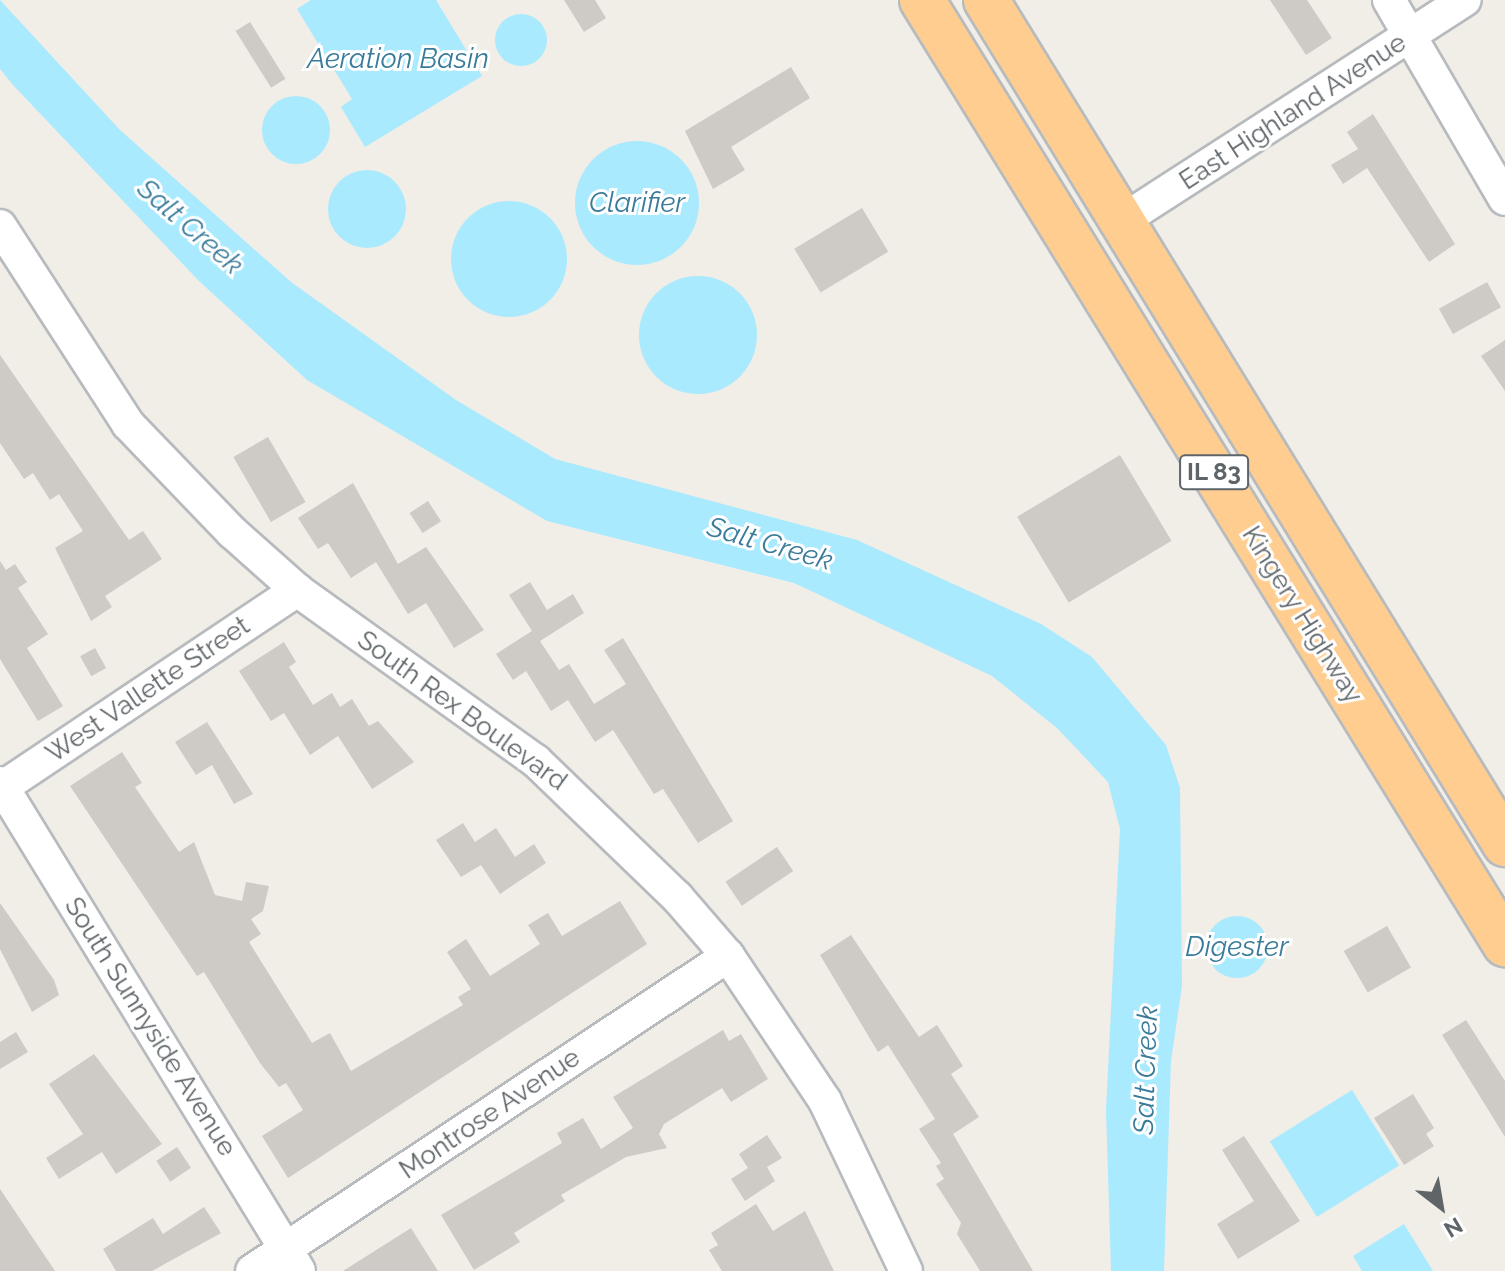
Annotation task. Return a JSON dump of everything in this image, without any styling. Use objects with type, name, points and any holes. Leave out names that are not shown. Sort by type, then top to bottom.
[{"type":"highway","name":"Kingery Highway","points":[[922,0],[1505,944]]},
{"type":"highway","name":"Kingery Highway","points":[[986,0],[1505,844]]},
{"type":"street","points":[[1389,0],[1505,199]]},
{"type":"street","name":"East Highland Avenue","points":[[1120,222],[1465,0]]},
{"type":"street","name":"South Rex Boulevard","points":[[0,226],[128,424],[297,590],[556,777],[728,956],[825,1101],[906,1271]]},
{"type":"street","name":"West Vallette Street","points":[[1,787],[297,590]]},
{"type":"street","name":"South Sunnyside Avenue","points":[[1,787],[292,1260]]},
{"type":"street","name":"Montrose Avenue","points":[[252,1271],[292,1260],[728,956]]},
{"type":"water","name":"Salt Creek","points":[[0,0],[120,130],[291,282],[456,400],[555,459],[857,540],[1041,624],[1092,657],[1166,745],[1180,788],[1182,986],[1171,1061],[1164,1271],[1111,1271],[1106,1110],[1120,829],[1108,782],[1057,728],[992,676],[794,583],[547,521],[307,380],[199,281],[0,69]]},
{"type":"water","name":"Aeration Basin","points":[[311,0],[436,0],[482,76],[365,147],[341,107],[352,99],[297,9]]},
{"type":"water","points":[[521,14],[539,22],[547,40],[539,58],[521,66],[503,58],[495,40],[503,22]]},
{"type":"water","points":[[296,96],[320,106],[330,130],[320,154],[296,164],[272,154],[262,130],[272,106]]},
{"type":"water","name":"Clarifier","points":[[637,141],[661,146],[680,160],[694,179],[699,203],[694,227],[680,246],[661,260],[637,265],[613,260],[594,246],[580,227],[575,203],[580,179],[594,160],[613,146]]},
{"type":"water","points":[[359,170],[375,170],[389,176],[400,187],[406,209],[400,231],[389,242],[375,248],[359,248],[345,242],[334,231],[328,217],[328,201],[334,187],[345,176]]},
{"type":"water","name":"Clarifier","points":[[509,201],[531,206],[550,218],[562,237],[567,259],[562,281],[550,300],[531,312],[509,317],[487,312],[468,300],[456,281],[451,259],[456,237],[468,218],[487,206]]},
{"type":"water","name":"Clarifier","points":[[698,276],[720,281],[740,293],[752,313],[757,335],[752,357],[740,377],[720,389],[698,394],[676,389],[656,377],[644,357],[639,335],[644,313],[656,293],[676,281]]},
{"type":"water","name":"Digester","points":[[1237,916],[1249,918],[1259,925],[1266,935],[1266,959],[1259,969],[1249,976],[1237,978],[1225,976],[1215,969],[1208,959],[1206,947],[1208,935],[1215,925],[1225,918]]},
{"type":"water","points":[[1352,1090],[1399,1165],[1317,1217],[1270,1141]]},
{"type":"water","points":[[1404,1224],[1433,1271],[1362,1271],[1353,1256]]},
{"type":"building","points":[[564,0],[595,0],[606,18],[584,32]]},
{"type":"building","points":[[1270,0],[1307,0],[1332,38],[1306,55]]},
{"type":"building","points":[[250,22],[286,79],[271,88],[236,31]]},
{"type":"building","points":[[791,67],[810,98],[731,147],[745,170],[713,189],[685,131]]},
{"type":"building","points":[[1373,114],[1455,244],[1429,262],[1367,168],[1343,184],[1331,165],[1358,149],[1347,132]]},
{"type":"building","points":[[862,208],[888,252],[821,292],[794,249]]},
{"type":"building","points":[[1487,282],[1501,307],[1453,334],[1439,309]]},
{"type":"building","points":[[1505,340],[1505,391],[1481,356]]},
{"type":"building","points":[[0,355],[129,540],[143,531],[162,559],[105,596],[112,607],[91,621],[55,548],[83,531],[59,494],[50,500],[33,473],[24,479],[0,443]]},
{"type":"building","points":[[268,437],[306,502],[271,522],[233,457]]},
{"type":"building","points":[[1120,455],[1172,541],[1069,603],[1017,517]]},
{"type":"building","points":[[353,483],[398,564],[426,547],[484,630],[454,648],[426,603],[408,614],[376,562],[351,578],[328,543],[318,549],[298,518]]},
{"type":"building","points":[[428,501],[441,521],[423,533],[410,513]]},
{"type":"building","points":[[0,561],[6,570],[15,564],[27,582],[18,588],[48,634],[27,648],[63,706],[38,721],[0,659]]},
{"type":"building","points":[[530,582],[547,610],[573,594],[584,613],[540,641],[559,670],[569,664],[594,704],[626,684],[604,650],[623,638],[733,821],[698,843],[663,789],[654,794],[613,730],[595,742],[568,700],[551,711],[526,671],[513,680],[496,654],[532,631],[509,595]]},
{"type":"building","points":[[284,642],[296,662],[289,667],[313,705],[332,693],[340,707],[352,699],[369,726],[378,721],[414,762],[372,789],[338,736],[310,755],[284,713],[271,721],[239,671]]},
{"type":"building","points":[[95,648],[106,668],[91,676],[80,656]]},
{"type":"building","points":[[207,722],[253,794],[234,804],[212,765],[196,775],[175,742]]},
{"type":"building","points":[[122,752],[142,783],[135,787],[179,852],[194,842],[215,895],[242,901],[246,882],[269,886],[263,911],[251,919],[261,934],[249,942],[312,1043],[330,1033],[351,1071],[463,1005],[458,997],[471,989],[447,952],[466,939],[490,976],[540,944],[528,925],[548,913],[562,936],[620,901],[647,944],[288,1178],[262,1136],[303,1110],[286,1083],[279,1087],[260,1063],[204,972],[197,976],[70,786]]},
{"type":"building","points":[[463,823],[475,842],[496,828],[515,857],[534,844],[546,863],[500,894],[481,865],[461,877],[436,840]]},
{"type":"building","points":[[777,847],[793,871],[742,906],[726,882]]},
{"type":"building","points":[[0,903],[54,980],[59,995],[32,1012],[0,949]]},
{"type":"building","points":[[1387,926],[1411,968],[1368,993],[1344,951]]},
{"type":"building","points":[[851,935],[919,1037],[937,1025],[963,1066],[951,1074],[979,1117],[953,1134],[1033,1271],[980,1271],[957,1234],[961,1223],[936,1184],[944,1179],[936,1166],[941,1163],[919,1129],[935,1119],[888,1045],[878,1052],[820,955]]},
{"type":"building","points":[[1466,1020],[1505,1081],[1505,1137],[1442,1035]]},
{"type":"building","points":[[723,1030],[729,1041],[741,1034],[768,1079],[731,1102],[722,1088],[664,1124],[659,1134],[667,1148],[626,1157],[561,1195],[565,1201],[514,1233],[520,1242],[474,1270],[441,1215],[562,1143],[557,1133],[583,1118],[601,1149],[633,1128],[613,1097]]},
{"type":"building","points":[[16,1032],[28,1052],[0,1069],[0,1042]]},
{"type":"building","points":[[94,1054],[162,1144],[116,1174],[102,1152],[59,1179],[46,1158],[83,1134],[49,1084]]},
{"type":"building","points":[[1413,1094],[1434,1128],[1426,1134],[1434,1146],[1404,1165],[1374,1118]]},
{"type":"building","points":[[767,1135],[782,1158],[767,1167],[775,1181],[745,1201],[731,1179],[748,1168],[739,1154]]},
{"type":"building","points":[[1244,1136],[1300,1221],[1238,1259],[1217,1224],[1254,1201],[1222,1150]]},
{"type":"building","points":[[177,1147],[191,1168],[170,1182],[156,1161]]},
{"type":"building","points":[[0,1189],[55,1271],[0,1271]]},
{"type":"building","points":[[756,1204],[773,1231],[805,1211],[834,1271],[722,1271],[709,1250],[718,1245],[711,1233]]},
{"type":"building","points":[[204,1207],[221,1233],[152,1271],[116,1271],[103,1249],[153,1218],[163,1234]]},
{"type":"building","points":[[411,1228],[438,1271],[343,1271]]}]
